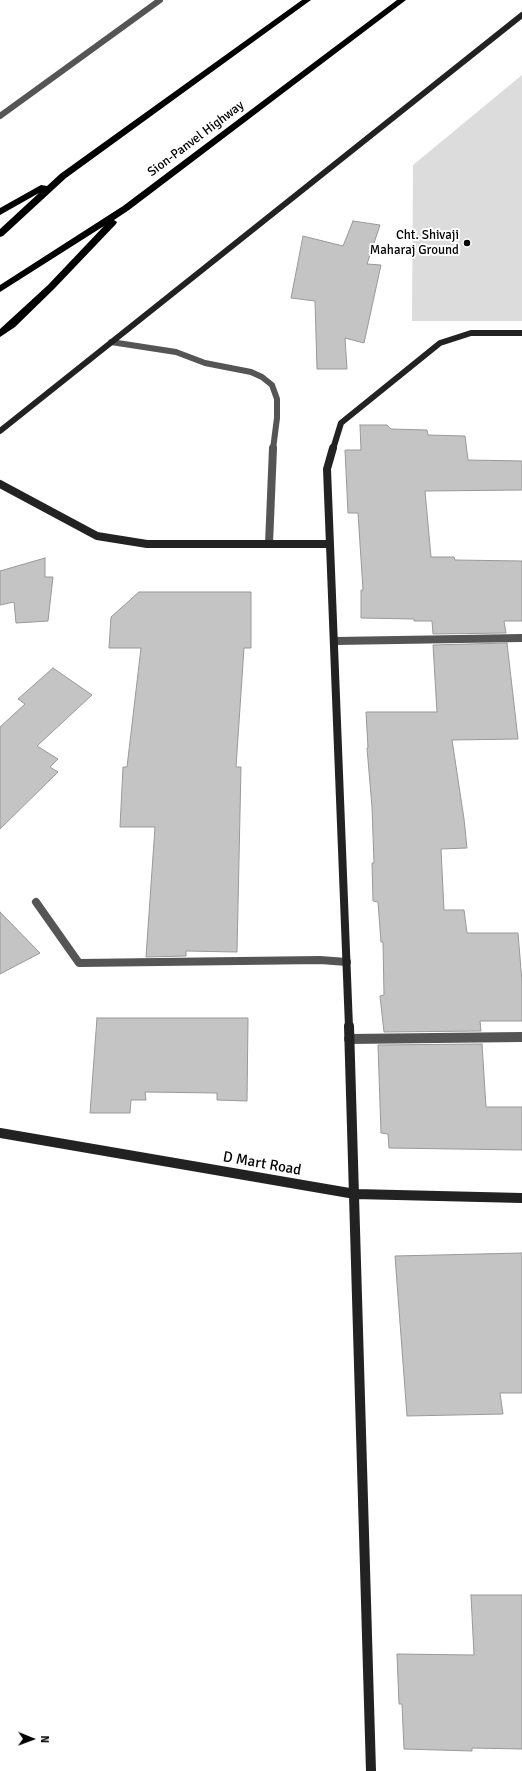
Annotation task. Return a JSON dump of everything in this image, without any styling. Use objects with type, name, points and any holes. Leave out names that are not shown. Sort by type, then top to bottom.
[{"type":"highway","points":[[0,212],[63,176],[306,0]]},
{"type":"highway","name":"Sion-Panvel Highway","points":[[0,289],[126,208],[402,0]]},
{"type":"highway","points":[[0,234],[63,176]]},
{"type":"highway","points":[[0,334],[12,325],[51,287],[126,208]]},
{"type":"street","points":[[0,116],[160,0]]},
{"type":"street","points":[[0,431],[522,16]]},
{"type":"street","points":[[372,1771],[355,1194],[336,641],[327,469],[341,423],[440,343],[471,333],[522,333]]},
{"type":"street","points":[[111,342],[176,352],[190,356],[205,363],[251,372],[262,377],[272,385],[277,399],[277,418],[272,447],[269,544]]},
{"type":"street","points":[[0,484],[97,536],[147,544],[330,544]]},
{"type":"street","points":[[336,641],[522,638]]},
{"type":"street","points":[[36,902],[79,962],[320,960],[347,962]]},
{"type":"street","points":[[349,1039],[522,1037]]},
{"type":"street","name":"D Mart Road","points":[[0,1133],[355,1194],[522,1198]]},
{"type":"shaded area","name":"Cht. Shivaji Maharaj Ground","points":[[522,75],[522,321],[412,321],[413,165]]},
{"type":"building","points":[[353,221],[380,225],[367,264],[381,265],[364,343],[345,338],[347,369],[317,369],[315,301],[291,298],[303,236],[343,246]]},
{"type":"building","points":[[360,425],[387,425],[391,429],[427,430],[428,435],[465,436],[468,460],[522,461],[522,490],[425,491],[431,557],[454,557],[455,560],[522,561],[522,621],[504,621],[506,633],[433,634],[432,621],[414,621],[414,619],[361,618],[361,590],[363,590],[358,513],[348,513],[345,450],[361,450]]},
{"type":"building","points":[[45,558],[45,577],[53,577],[48,621],[16,623],[14,602],[0,605],[0,571]]},
{"type":"building","points":[[139,592],[251,592],[251,648],[244,648],[236,767],[241,767],[237,952],[186,951],[186,956],[146,957],[155,827],[120,827],[123,767],[127,767],[141,648],[109,648],[111,617]]},
{"type":"building","points":[[507,643],[518,739],[452,740],[467,848],[441,849],[444,910],[464,910],[467,933],[518,933],[522,982],[522,1021],[480,1021],[481,1031],[384,1032],[380,996],[384,995],[383,942],[381,942],[378,902],[373,901],[372,863],[374,863],[372,807],[367,748],[366,712],[437,712],[433,645]]},
{"type":"building","points":[[53,668],[92,695],[37,746],[58,759],[50,767],[58,772],[0,829],[0,727],[25,704],[18,699]]},
{"type":"building","points":[[0,912],[40,953],[0,974]]},
{"type":"building","points":[[97,1018],[248,1018],[247,1101],[217,1100],[217,1093],[145,1092],[146,1100],[131,1100],[130,1113],[90,1113]]},
{"type":"building","points":[[482,1044],[486,1107],[522,1107],[522,1150],[389,1148],[388,1134],[381,1133],[378,1045]]},
{"type":"building","points":[[522,1253],[522,1393],[500,1393],[503,1414],[407,1416],[395,1256]]},
{"type":"building","points":[[471,1595],[522,1595],[522,1749],[472,1748],[472,1751],[404,1749],[402,1704],[399,1704],[397,1654],[474,1655]]},
{"type":"place","name":"Cht. Shivaji Maharaj Ground","points":[[467,243]]}]
